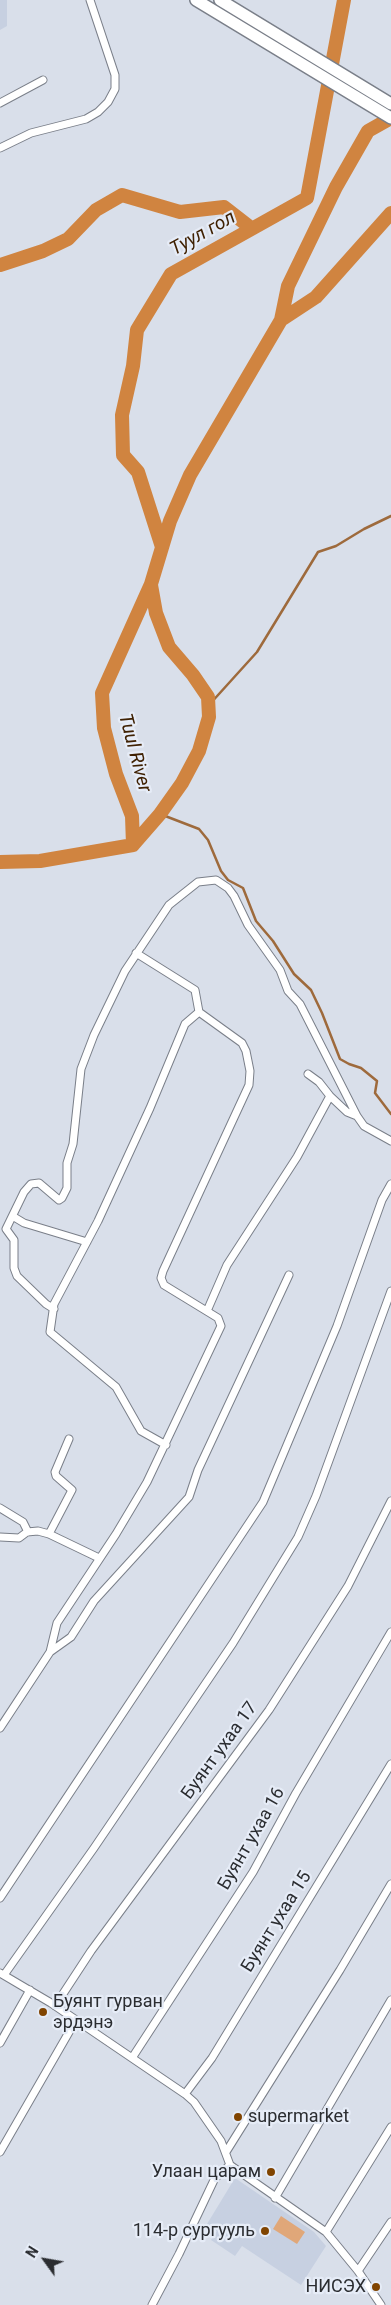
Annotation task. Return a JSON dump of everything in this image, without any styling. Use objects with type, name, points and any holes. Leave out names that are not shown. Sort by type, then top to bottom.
[{"type":"main road","points":[[220,0],[391,104]]},
{"type":"main road","points":[[197,1],[391,118]]},
{"type":"street","points":[[0,148],[31,133],[86,118],[98,112],[108,102],[114,89],[115,75],[90,0]]},
{"type":"street","points":[[0,103],[43,80]]},
{"type":"street","points":[[54,1309],[46,1304],[17,1276],[14,1268],[14,1240],[6,1229],[14,1217],[24,1192],[31,1184],[39,1183],[59,1200],[67,1188],[67,1163],[73,1144],[81,1069],[94,1035],[125,971],[136,953],[169,905],[198,882],[216,880],[228,888],[248,926],[280,970],[288,991],[300,1004],[357,1116],[364,1126],[391,1141]]},
{"type":"street","points":[[0,1728],[50,1652],[57,1623],[147,1482],[221,1326],[218,1318],[164,1285],[161,1278],[249,1086],[250,1071],[242,1044],[199,1012],[195,990],[136,953]]},
{"type":"street","points":[[166,1445],[140,1431],[116,1387],[50,1332],[54,1309],[150,1108],[185,1024],[199,1012]]},
{"type":"street","points":[[308,1074],[319,1082],[330,1096],[347,1112],[357,1116]]},
{"type":"street","points":[[207,1311],[227,1265],[297,1157],[330,1096]]},
{"type":"street","points":[[0,1898],[263,1502],[337,1326],[382,1200],[391,1184]]},
{"type":"street","points":[[14,1217],[24,1223],[87,1242]]},
{"type":"street","points":[[50,1652],[71,1637],[94,1601],[189,1497],[198,1470],[289,1275]]},
{"type":"street","points":[[381,2305],[358,2271],[326,2232],[230,2165],[226,2152],[214,2130],[185,2094],[55,2006],[2,1974],[94,1848],[233,1642],[298,1537],[316,1496],[391,1291]]},
{"type":"street","points":[[49,1534],[72,1490],[56,1476],[70,1439]]},
{"type":"street","name":"Буянт ухаа 17","points":[[55,2006],[92,1951],[269,1710],[348,1586],[391,1502]]},
{"type":"street","points":[[0,1508],[23,1522],[28,1532]]},
{"type":"street","points":[[0,1537],[20,1538],[28,1532],[49,1534],[99,1558]]},
{"type":"street","name":"Буянт ухаа 16","points":[[132,2058],[254,1872],[296,1793],[391,1632]]},
{"type":"street","name":"Буянт ухаа 15","points":[[185,2094],[212,2058],[391,1764]]},
{"type":"street","points":[[226,2152],[340,1970],[391,1884]]},
{"type":"street","points":[[0,2043],[30,1990]]},
{"type":"street","points":[[275,2198],[391,2000]]},
{"type":"street","points":[[0,2152],[76,2020]]},
{"type":"street","points":[[326,2232],[391,2127]]},
{"type":"street","points":[[152,2305],[179,2254],[215,2178],[230,2165]]},
{"type":"street","points":[[358,2271],[391,2222]]},
{"type":"shaded area","points":[[0,0],[7,0],[7,26],[0,30]]},
{"type":"shaded area","name":"114-р сургууль","points":[[235,2178],[314,2232],[326,2246],[301,2285],[242,2246],[235,2256],[211,2240],[217,2231],[207,2224]]},
{"type":"shaded area","points":[[281,2216],[305,2232],[297,2244],[273,2229]]},
{"type":"waterway","name":"Туул гол","points":[[162,547],[138,472],[123,455],[122,415],[133,366],[137,330],[171,274],[307,198],[344,0]]},
{"type":"waterway","name":"Tuul River","points":[[0,862],[40,861],[133,845],[132,816],[116,774],[104,728],[102,693],[151,584],[170,521],[190,475],[281,320],[288,286],[336,187],[368,131],[391,118]]},
{"type":"waterway","points":[[0,265],[43,251],[68,239],[96,210],[122,195],[180,212],[224,207],[251,228]]},
{"type":"waterway","points":[[281,320],[316,297],[391,213]]},
{"type":"waterway","points":[[209,705],[257,652],[318,552],[336,546],[364,529],[391,516]]},
{"type":"waterway","points":[[133,845],[160,814],[182,783],[199,751],[209,717],[208,697],[193,675],[169,647],[156,613],[151,585]]},
{"type":"waterway","points":[[160,814],[199,829],[208,840],[221,871],[228,880],[243,888],[256,921],[273,941],[294,974],[311,990],[340,1059],[361,1068],[377,1081],[375,1093],[391,1114]]},
{"type":"place","name":"Буянт гурван эрдэнэ","points":[[43,2012]]},
{"type":"place","name":"supermarket","points":[[238,2117]]},
{"type":"place","name":"Улаан царам","points":[[271,2172]]},
{"type":"place","name":"114-р сургууль","points":[[265,2231]]},
{"type":"place","name":"НИСЭХ","points":[[376,2287]]}]
